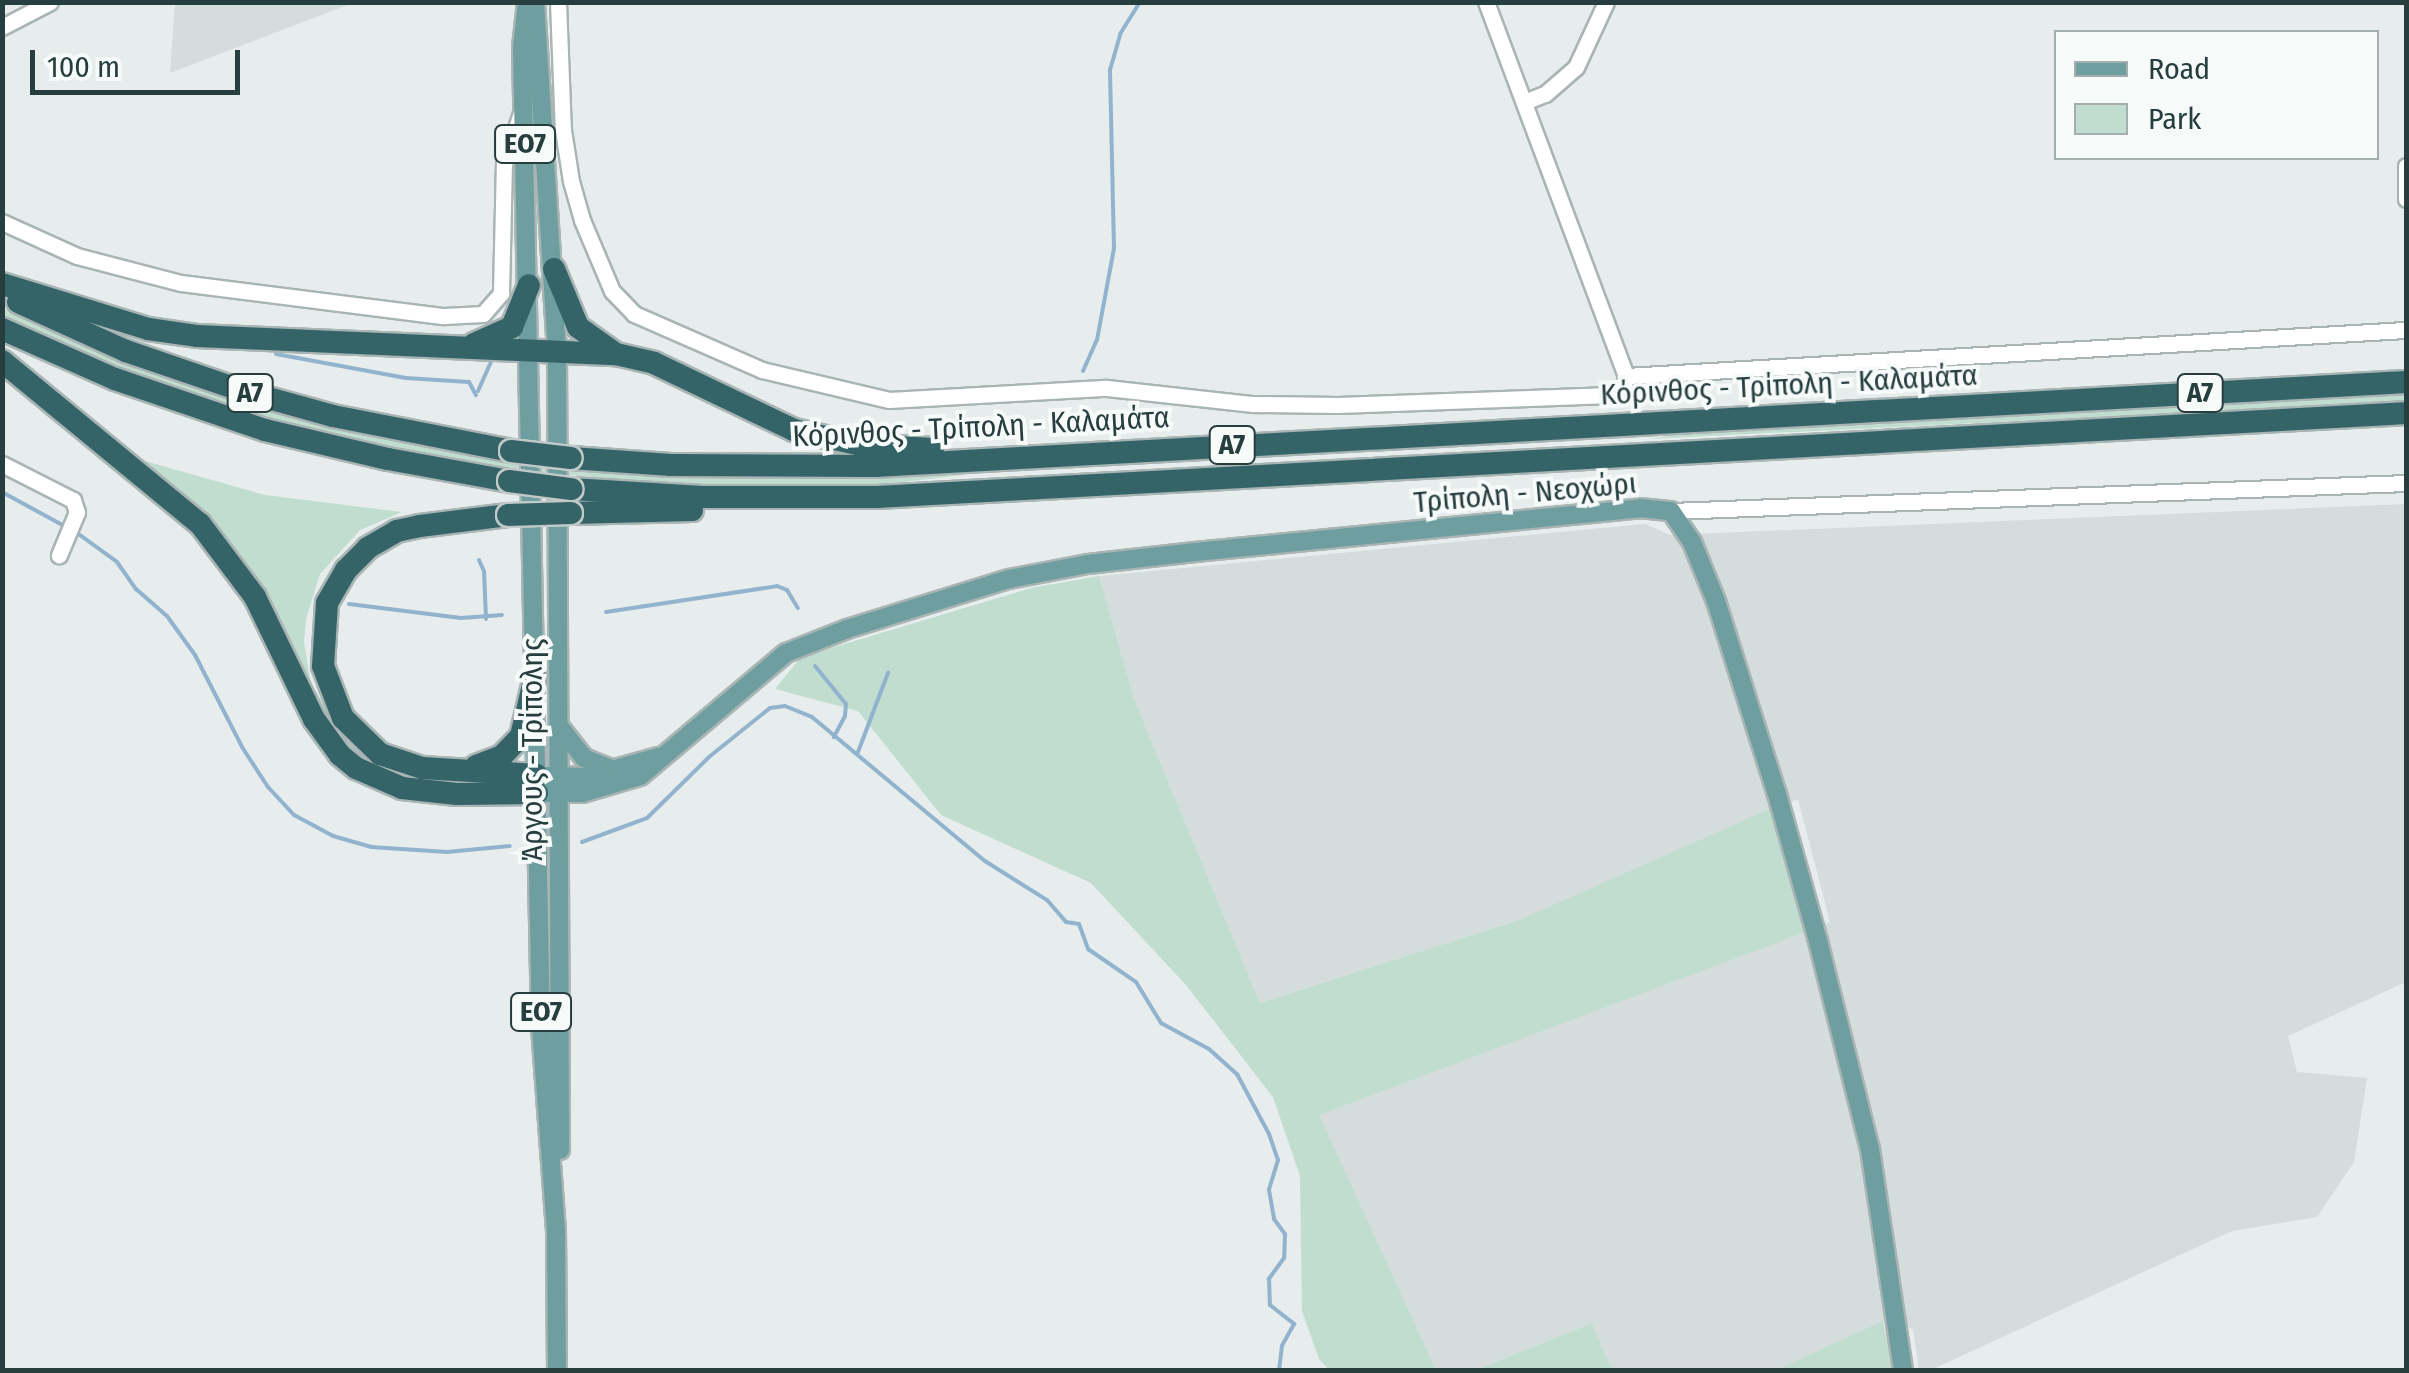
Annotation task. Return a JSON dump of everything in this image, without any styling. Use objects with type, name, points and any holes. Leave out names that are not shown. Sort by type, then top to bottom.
[{"type":"highway","points":[[554,269],[578,327],[616,354]]},
{"type":"highway","points":[[2,284],[132,325],[197,336],[616,354],[654,363],[794,430],[824,439],[1033,456]]},
{"type":"highway","points":[[465,346],[512,326],[529,285]]},
{"type":"highway","name":"Κόρινθος - Τρίπολη - Καλαμάτα","points":[[2,295],[126,350],[243,391],[348,420],[571,458],[766,467],[2406,382]]},
{"type":"highway","name":"Κόρινθος - Τρίπολη - Καλαμάτα","points":[[2,329],[115,379],[265,430],[372,456],[509,481],[571,501],[796,497],[2406,413]]},
{"type":"highway","points":[[2,361],[200,524],[256,597],[314,719],[340,755],[356,768],[402,788],[457,794],[548,784]]},
{"type":"highway","points":[[548,784],[467,769],[409,766],[380,754],[354,733],[327,686],[323,624],[328,603],[346,570],[382,538],[420,526],[508,515],[571,501]]},
{"type":"highway","points":[[467,769],[502,756],[521,736],[535,678]]},
{"type":"main road","name":"ΕΟ7","points":[[526,2],[522,47],[529,285]]},
{"type":"main road","name":"ΕΟ7","points":[[535,2],[554,269]]},
{"type":"main road","name":"Άργους - Τρίπολης","points":[[548,784],[559,726],[554,269]]},
{"type":"main road","name":"Άργους - Τρίπολης","points":[[529,285],[535,678],[548,784],[541,1027],[556,1230],[557,1370]]},
{"type":"main road","name":"Τρίπολη - Νεοχώρι","points":[[548,784],[593,792],[626,782],[786,653],[847,628],[1009,579],[1088,564],[1213,550],[1640,508],[1671,512],[1692,542],[1744,682],[1826,972],[1870,1150],[1903,1370]]},
{"type":"main road","points":[[559,726],[584,758],[614,770]]},
{"type":"main road","name":"Τρίπολη - Νεοχώρι","points":[[548,784],[663,756]]},
{"type":"street","points":[[2,27],[50,2]]},
{"type":"street","points":[[558,2],[563,130],[572,181],[587,236],[612,291],[634,314],[762,370],[844,393],[890,400],[1107,388],[1253,404],[1338,405],[1598,396],[1618,392],[1626,376],[1486,2]]},
{"type":"street","points":[[1524,102],[1545,94],[1576,67],[1606,2]]},
{"type":"street","points":[[2,222],[44,244],[164,280],[444,316],[483,314],[500,292],[504,164],[524,106]]},
{"type":"street","points":[[2406,166],[2406,198]]},
{"type":"street","points":[[1626,376],[2406,330]]},
{"type":"street","points":[[2,464],[73,500],[77,512],[59,555]]},
{"type":"street","points":[[1671,512],[2406,483]]},
{"type":"shaded area","points":[[175,2],[353,3],[170,73]]},
{"type":"shaded area","points":[[2406,504],[2406,982],[2288,1036],[2297,1072],[2367,1078],[2354,1162],[2317,1217],[2232,1231],[1931,1370],[1919,1370],[1913,1329],[1884,1321],[1776,1370],[1612,1370],[1592,1323],[1476,1370],[1436,1370],[1318,1115],[1830,922],[1798,799],[1522,919],[1260,1003],[1134,699],[1099,576],[1645,524],[1670,535]]},
{"type":"green space","points":[[2,308],[122,362],[210,393],[330,428],[451,452],[571,471],[671,477],[963,475],[877,485],[764,486],[671,484],[510,470],[329,435],[207,400],[90,357],[3,317]]},
{"type":"green space","points":[[2406,394],[2406,402],[1649,439],[1689,433]]},
{"type":"green space","points":[[131,457],[265,495],[402,512],[360,530],[320,574],[306,619],[304,642],[311,684],[343,733],[456,776],[509,788],[400,780],[330,736],[272,622]]},
{"type":"green space","points":[[1099,576],[1134,699],[1260,1003],[1522,919],[1770,809],[1805,932],[1319,1115],[1436,1370],[1329,1370],[1319,1359],[1302,1311],[1300,1176],[1273,1097],[1186,985],[1091,883],[941,815],[858,711],[775,689],[801,657],[1031,588]]},
{"type":"green space","points":[[1883,1321],[1893,1370],[1776,1370]]},
{"type":"green space","points":[[1592,1323],[1612,1370],[1476,1370]]},
{"type":"waterway","points":[[1083,371],[1097,340],[1114,248],[1110,70],[1120,34],[1140,2]]},
{"type":"waterway","points":[[276,354],[406,378],[469,382],[476,395]]},
{"type":"waterway","points":[[478,391],[492,360]]},
{"type":"waterway","points":[[2,492],[64,526]]},
{"type":"waterway","points":[[73,530],[117,562],[136,589],[167,616],[195,655],[242,747],[268,787],[294,815],[333,836],[371,847],[447,852],[510,846]]},
{"type":"waterway","points":[[479,560],[484,571],[486,619]]},
{"type":"waterway","points":[[606,612],[777,586],[787,590],[798,608]]},
{"type":"waterway","points":[[349,604],[461,618],[502,615]]},
{"type":"waterway","points":[[815,666],[846,704],[845,716],[834,737]]},
{"type":"waterway","points":[[858,752],[888,673]]},
{"type":"waterway","points":[[582,842],[647,818],[709,757],[770,708],[785,706],[812,717],[985,861],[1047,900],[1066,922],[1079,924],[1088,949],[1136,982],[1161,1023],[1209,1049],[1237,1074],[1269,1134],[1278,1160],[1269,1190],[1274,1219],[1285,1234],[1284,1258],[1269,1279],[1270,1305],[1294,1324],[1282,1346],[1279,1370]]}]
